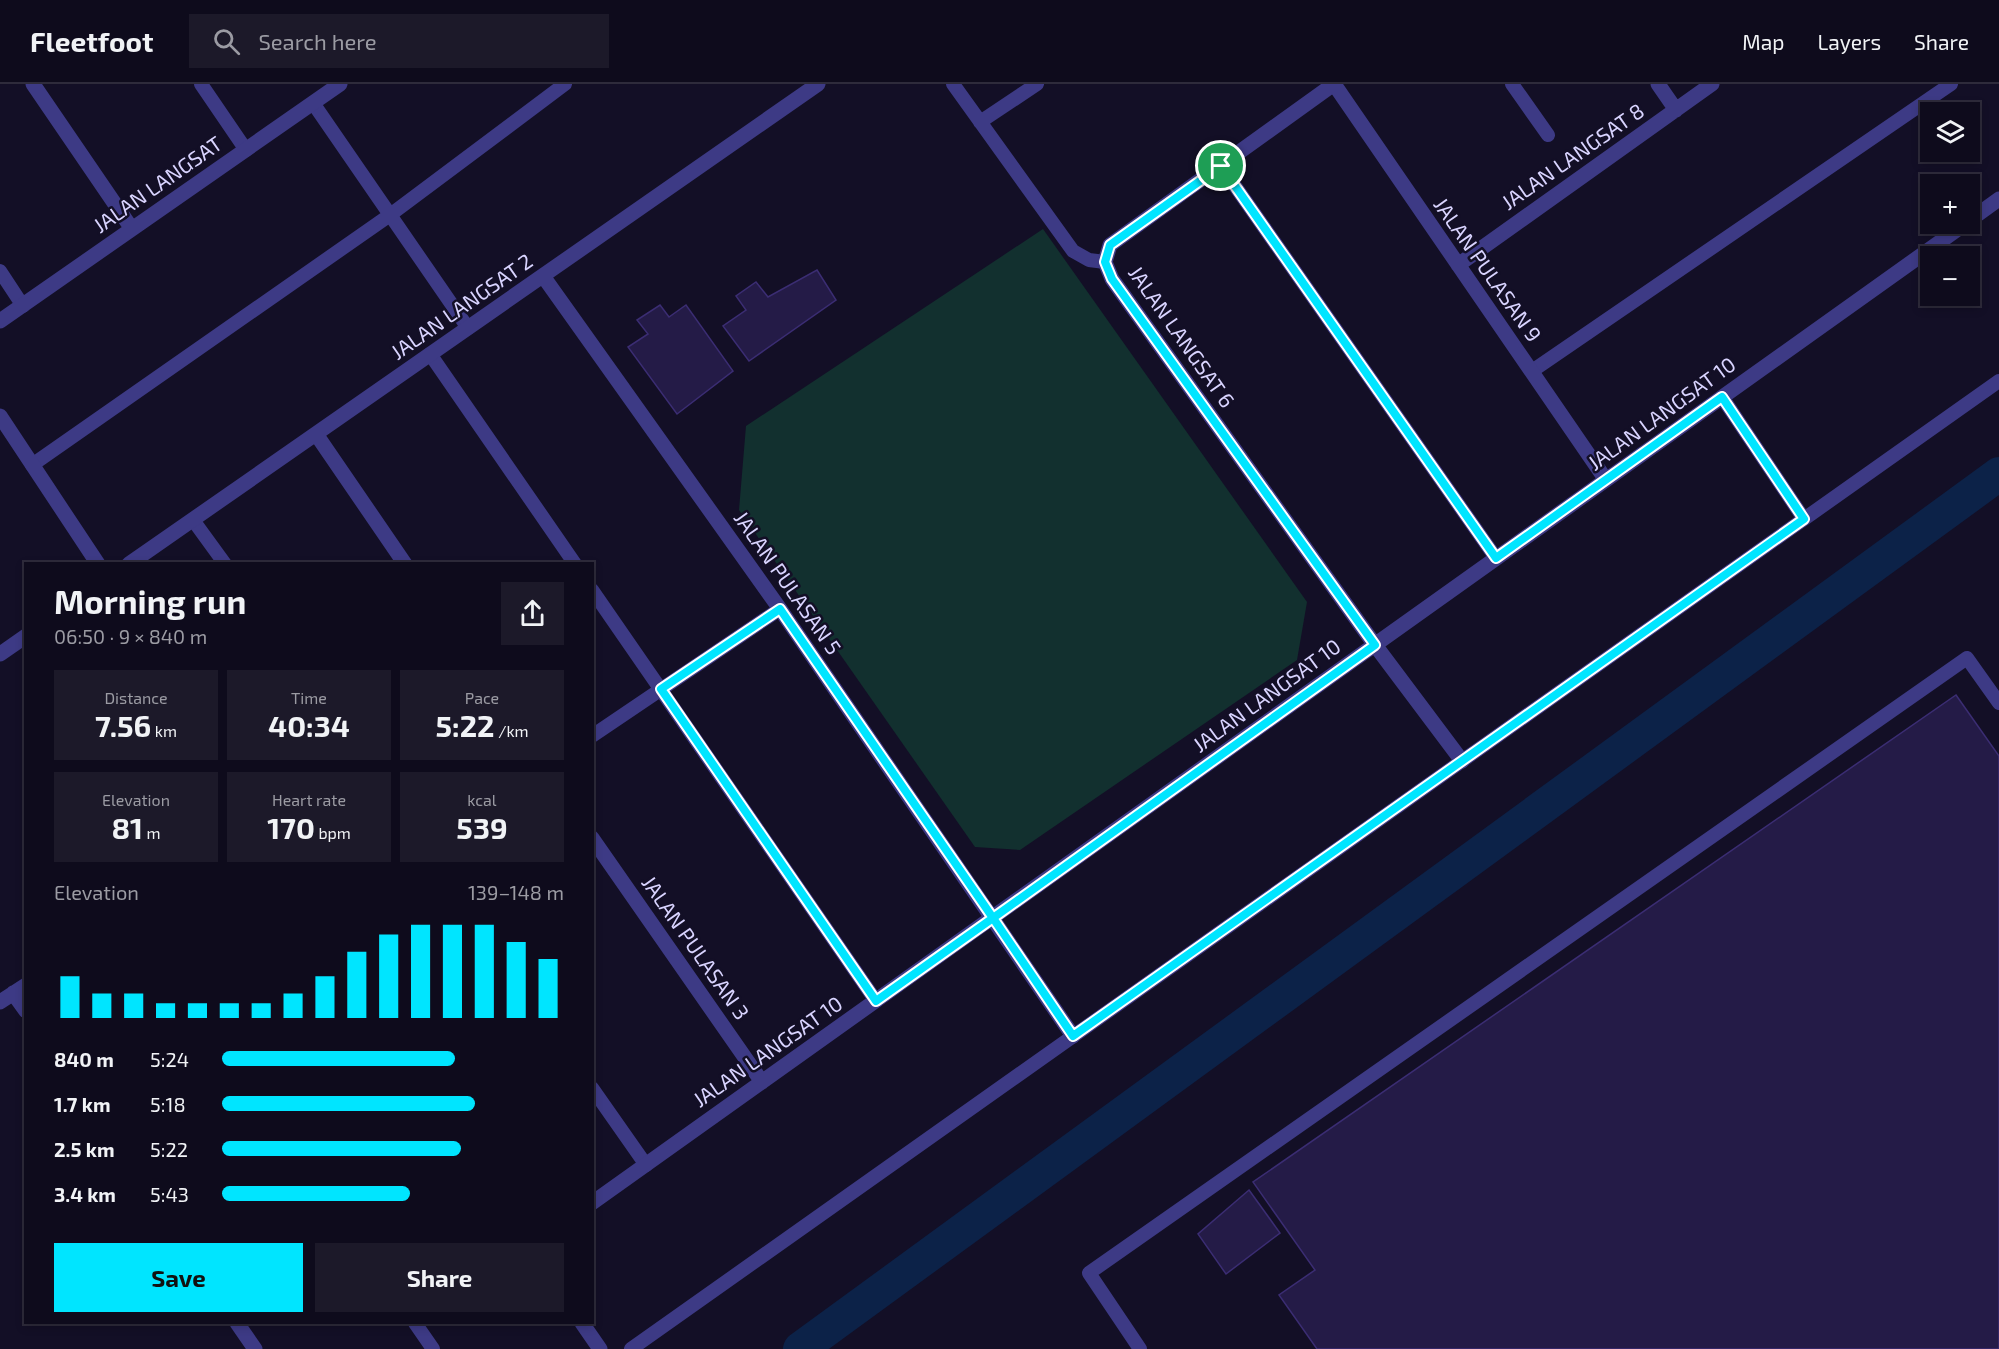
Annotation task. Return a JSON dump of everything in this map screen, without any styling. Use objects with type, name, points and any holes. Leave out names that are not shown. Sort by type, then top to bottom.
[{"type":"street","points":[[33,84],[132,229]]},
{"type":"street","name":"JALAN LANGSAT","points":[[0,321],[340,84]]},
{"type":"street","name":"JALAN LANGSAT 2","points":[[132,562],[818,84]]},
{"type":"street","name":"JALAN PULASAN 9","points":[[1334,84],[1606,480]]},
{"type":"street","name":"JALAN LANGSAT 6","points":[[1334,84],[1110,245],[1105,262],[1112,279],[1375,645],[1462,761]]},
{"type":"street","points":[[1658,84],[1676,110]]},
{"type":"street","name":"JALAN LANGSAT 8","points":[[1458,264],[1712,84]]},
{"type":"street","points":[[1980,213],[1999,199]]},
{"type":"street","name":"JALAN LANGSAT 10","points":[[594,1202],[1951,234]]},
{"type":"street","name":"JALAN PULASAN 5","points":[[543,276],[780,609],[1073,1036]]},
{"type":"street","points":[[0,417],[98,562]]},
{"type":"street","points":[[316,434],[404,562]]},
{"type":"street","points":[[0,654],[24,637]]},
{"type":"street","name":"JALAN PULASAN 3","points":[[594,841],[762,1082]]},
{"type":"street","points":[[0,1002],[19,989],[24,1005]]},
{"type":"street","points":[[238,1324],[255,1349]]},
{"type":"street","points":[[583,1324],[600,1349]]},
{"type":"lane","points":[[201,84],[246,150]]},
{"type":"lane","points":[[32,465],[390,215],[565,84]]},
{"type":"lane","points":[[953,84],[1073,251],[1089,260],[1105,262]]},
{"type":"lane","points":[[980,122],[1037,84]]},
{"type":"lane","points":[[1512,84],[1548,135]]},
{"type":"lane","points":[[1532,371],[1951,84]]},
{"type":"lane","points":[[313,103],[468,328]]},
{"type":"lane","points":[[1221,166],[1496,558]]},
{"type":"lane","points":[[0,271],[23,306]]},
{"type":"lane","points":[[430,354],[574,562]]},
{"type":"lane","points":[[631,1349],[1999,381]]},
{"type":"lane","points":[[1722,397],[1804,519]]},
{"type":"lane","points":[[193,519],[224,562]]},
{"type":"lane","points":[[594,593],[876,1001]]},
{"type":"lane","points":[[594,735],[780,609]]},
{"type":"lane","points":[[1140,1349],[1089,1273],[1967,658],[1999,703]]},
{"type":"lane","points":[[594,1091],[646,1165]]},
{"type":"lane","points":[[416,1324],[433,1349]]},
{"type":"green space","points":[[1043,229],[1307,602],[1297,660],[1020,850],[975,847],[739,510],[746,426]]},
{"type":"building","points":[[817,270],[836,300],[749,361],[723,326],[746,310],[736,296],[756,282],[768,297]]},
{"type":"building","points":[[660,305],[669,317],[686,305],[733,371],[677,414],[628,347],[648,334],[637,320]]},
{"type":"building","points":[[1956,695],[1999,756],[1999,1349],[1317,1349],[1279,1295],[1315,1270],[1253,1182]]},
{"type":"building","points":[[1249,1190],[1280,1233],[1226,1274],[1198,1234]]},
{"type":"waterway","points":[[800,1349],[1999,474]]},
{"type":"route","points":[[1221,166],[1110,245],[1105,262],[1112,279],[1375,645],[993,918],[780,609],[661,689],[876,1001],[993,918],[1073,1036],[1804,519],[1722,397],[1496,558],[1221,166]]}]
